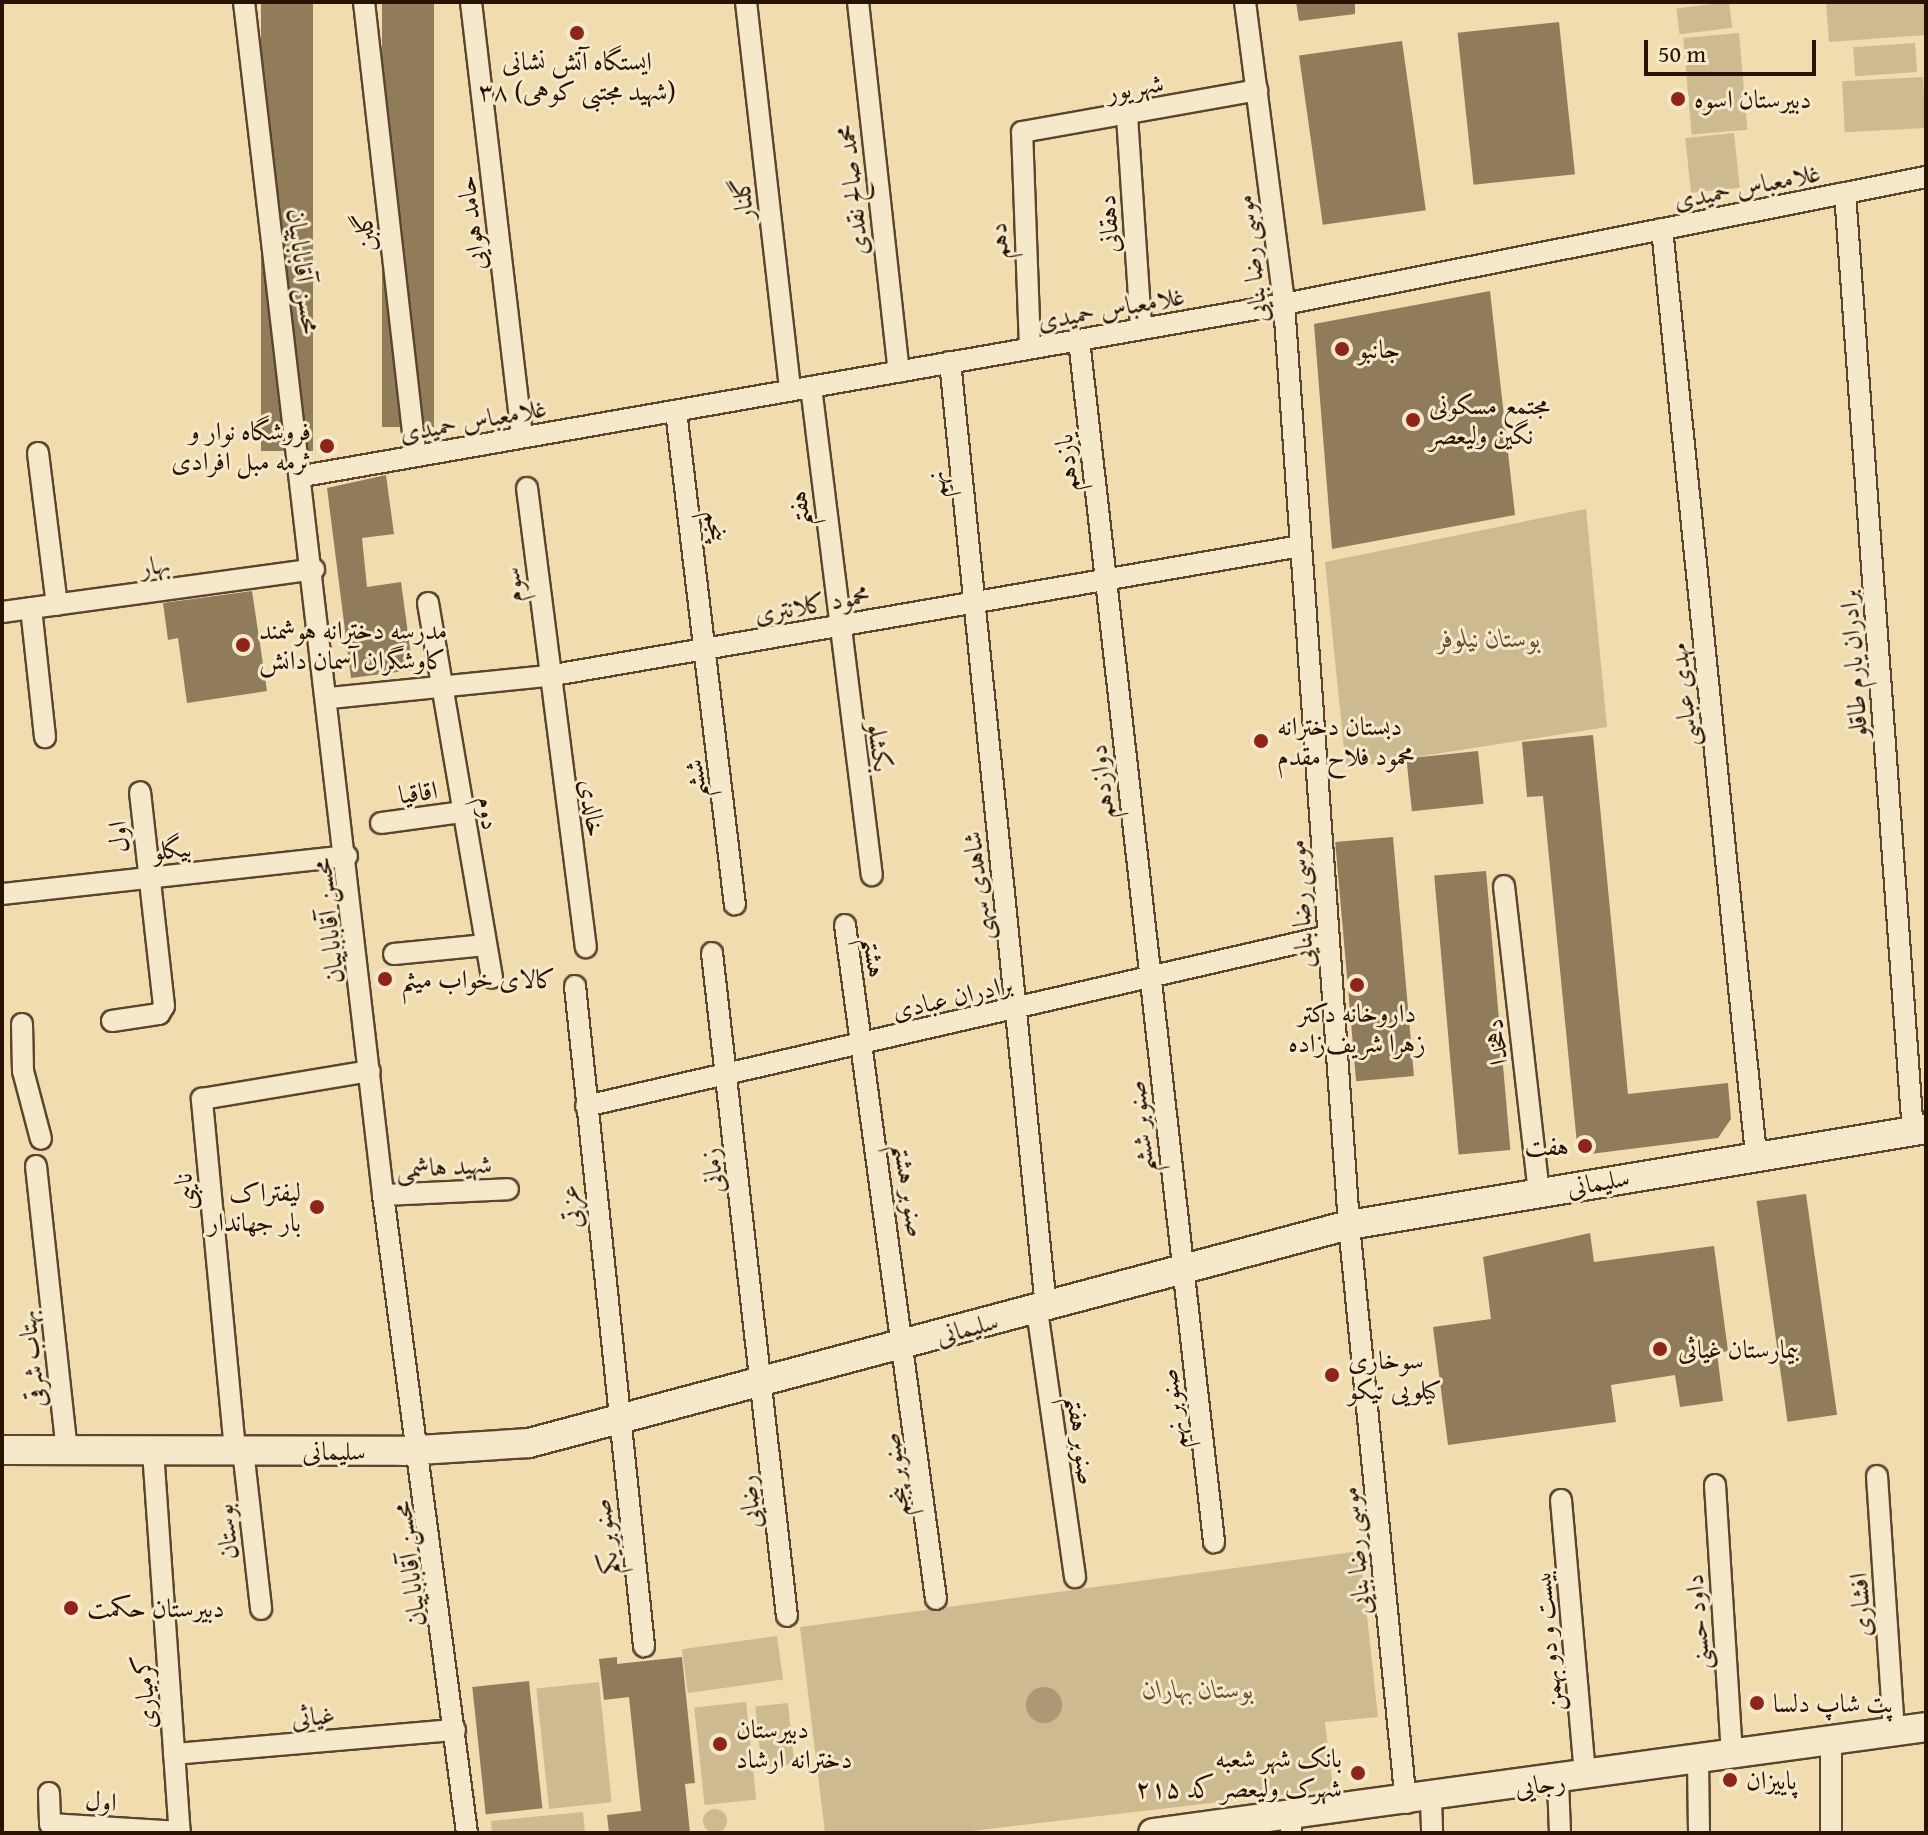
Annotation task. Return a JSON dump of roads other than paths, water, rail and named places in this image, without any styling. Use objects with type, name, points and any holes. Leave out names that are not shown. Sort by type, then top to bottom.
[{"type":"main road","name":"سلیمانی","points":[[2,1450],[421,1450],[529,1443],[617,1423],[1349,1225],[1756,1155],[1919,1131]]},
{"type":"main road","name":"رجایی","points":[[1161,1833],[1291,1825],[1418,1801],[1926,1727]]},
{"type":"street","name":"محسن آقاباباییان","points":[[244,2],[330,698],[383,1195],[421,1450],[467,1833]]},
{"type":"street","name":"گلبن","points":[[364,2],[416,456]]},
{"type":"street","name":"حامد هوایی","points":[[471,2],[522,437]]},
{"type":"street","name":"گلنار","points":[[746,2],[790,391]]},
{"type":"street","name":"محمد صالح نقدی","points":[[858,2],[899,372]]},
{"type":"street","name":"موسی رضا بنایی","points":[[1245,2],[1284,304],[1349,1225],[1418,1801],[1432,1833]]},
{"type":"street","name":"شهریور","points":[[1022,132],[1127,116],[1257,90]]},
{"type":"street","name":"دهقانی","points":[[1127,116],[1141,329]]},
{"type":"street","name":"دهم","points":[[1022,132],[1030,348]]},
{"type":"street","name":"غلامعباس حمیدی","points":[[303,476],[1284,304],[1926,177]]},
{"type":"street","name":"برادران یارم طاقلو","points":[[1845,193],[1919,1131]]},
{"type":"street","name":"مهدی عباسی","points":[[1662,229],[1756,1155]]},
{"type":"street","name":"یازدهم","points":[[1079,340],[1105,580]]},
{"type":"street","name":"نهم","points":[[950,362],[974,602]]},
{"type":"street","name":"هفتم","points":[[811,387],[838,626]]},
{"type":"street","name":"پنجم","points":[[676,411],[707,649]]},
{"type":"street","points":[[38,453],[57,605]]},
{"type":"street","name":"سوم","points":[[527,488],[548,676]]},
{"type":"street","name":"محمود کلانتری","points":[[330,698],[444,689],[548,676],[1301,546]]},
{"type":"street","name":"بهار","points":[[2,612],[314,569]]},
{"type":"street","name":"دوازدهم","points":[[1105,580],[1149,978]]},
{"type":"street","name":"شاهدی سهی","points":[[974,602],[1016,1009],[1041,1308]]},
{"type":"street","name":"دوم","points":[[428,603],[492,978]]},
{"type":"street","points":[[31,608],[45,737]]},
{"type":"street","name":"بکشلو","points":[[838,626],[872,875]]},
{"type":"street","name":"ششم","points":[[707,649],[735,904]]},
{"type":"street","name":"خالدی","points":[[548,676],[586,947]]},
{"type":"street","name":"اول","points":[[140,792],[148,878]]},
{"type":"street","name":"اقاقیا","points":[[381,823],[462,812]]},
{"type":"street","name":"بیگلو","points":[[2,894],[347,856]]},
{"type":"street","points":[[112,1021],[163,1012],[148,878]]},
{"type":"street","name":"دهخدا","points":[[1504,886],[1539,1192]]},
{"type":"street","name":"هشتم","points":[[845,925],[861,1044]]},
{"type":"street","name":"برادران عبادی","points":[[586,1106],[727,1077],[1328,936]]},
{"type":"street","points":[[394,954],[486,945]]},
{"type":"street","name":"زمانی","points":[[712,953],[763,1383]]},
{"type":"street","name":"صنوبر ششم","points":[[1149,978],[1182,1271]]},
{"type":"street","name":"عزتی","points":[[575,986],[617,1423]]},
{"type":"street","points":[[22,1024],[23,1071],[41,1139]]},
{"type":"street","name":"صنوبر هشتم","points":[[861,1044],[907,1345]]},
{"type":"street","points":[[2,1074],[23,1071]]},
{"type":"street","name":"نایبی","points":[[239,1450],[202,1099],[370,1071]]},
{"type":"street","name":"بهتاب شرقی","points":[[36,1166],[67,1451]]},
{"type":"street","name":"شهید هاشمی","points":[[383,1195],[508,1189]]},
{"type":"street","name":"صنوبر نهم","points":[[1182,1271],[1214,1542]]},
{"type":"street","name":"صنوبر هفتم","points":[[1041,1308],[1075,1577]]},
{"type":"street","name":"صنوبر پنجم","points":[[907,1345],[936,1599]]},
{"type":"street","name":"رضایی","points":[[763,1383],[787,1616]]},
{"type":"street","name":"صنوبر یکم","points":[[617,1423],[644,1646]]},
{"type":"street","name":"بوستان","points":[[239,1450],[261,1609]]},
{"type":"street","name":"کرمیاری","points":[[153,1451],[180,1833]]},
{"type":"street","name":"افشاری","points":[[1877,1476],[1894,1732]]},
{"type":"street","name":"داود حسنی","points":[[1715,1485],[1732,1755]]},
{"type":"street","name":"بیست و دو بهمن","points":[[1560,1833],[1571,1779],[1561,1500]]},
{"type":"street","name":"غیاثی","points":[[174,1754],[455,1730]]},
{"type":"street","points":[[1831,1741],[1831,1833]]},
{"type":"street","points":[[1698,1760],[1699,1833]]},
{"type":"street","name":"اول","points":[[49,1793],[50,1824],[180,1833]]},
{"type":"place","name":"ایستگاه آتش نشانی ۳۸ (شهید مجتبی کوهی)","points":[[577,33]]},
{"type":"place","name":"دبیرستان اسوه","points":[[1678,99]]},
{"type":"place","name":"جانبو","points":[[1342,349]]},
{"type":"place","name":"مجتمع مسکونی نگین ولیعصر","points":[[1413,420]]},
{"type":"place","name":"فروشگاه نوار و ثرمه مبل افرادی","points":[[327,446]]},
{"type":"place","name":"مدرسه دخترانه هوشمند کاوشگران آسمان دانش","points":[[243,645]]},
{"type":"place","name":"دبستان دخترانه محمود فلاح مقدم","points":[[1261,741]]},
{"type":"place","name":"کالای خواب میثم","points":[[385,979]]},
{"type":"place","name":"داروخانه دکتر زهرا شریف‌زاده","points":[[1357,985]]},
{"type":"place","name":"هفت","points":[[1585,1146]]},
{"type":"place","name":"لیفتراک بار جهاندار","points":[[317,1207]]},
{"type":"place","name":"بیمارستان غیاثی","points":[[1660,1349]]},
{"type":"place","name":"سوخاری کیلویی تیکو","points":[[1332,1375]]},
{"type":"place","name":"دبیرستان حکمت","points":[[71,1608]]},
{"type":"place","name":"پت شاپ دلسا","points":[[1757,1703]]},
{"type":"place","name":"دبیرستان دخترانه ارشاد","points":[[720,1744]]},
{"type":"place","name":"بانک شهر شعبه شهرک ولیعصر کد ۲۱۵","points":[[1358,1773]]},
{"type":"place","name":"پاییزان","points":[[1730,1780]]},
{"type":"park label","name":"بوستان نیلوفر","points":[[1489,638]]},
{"type":"park label","name":"بوستان بهاران","points":[[1198,1689]]}]
